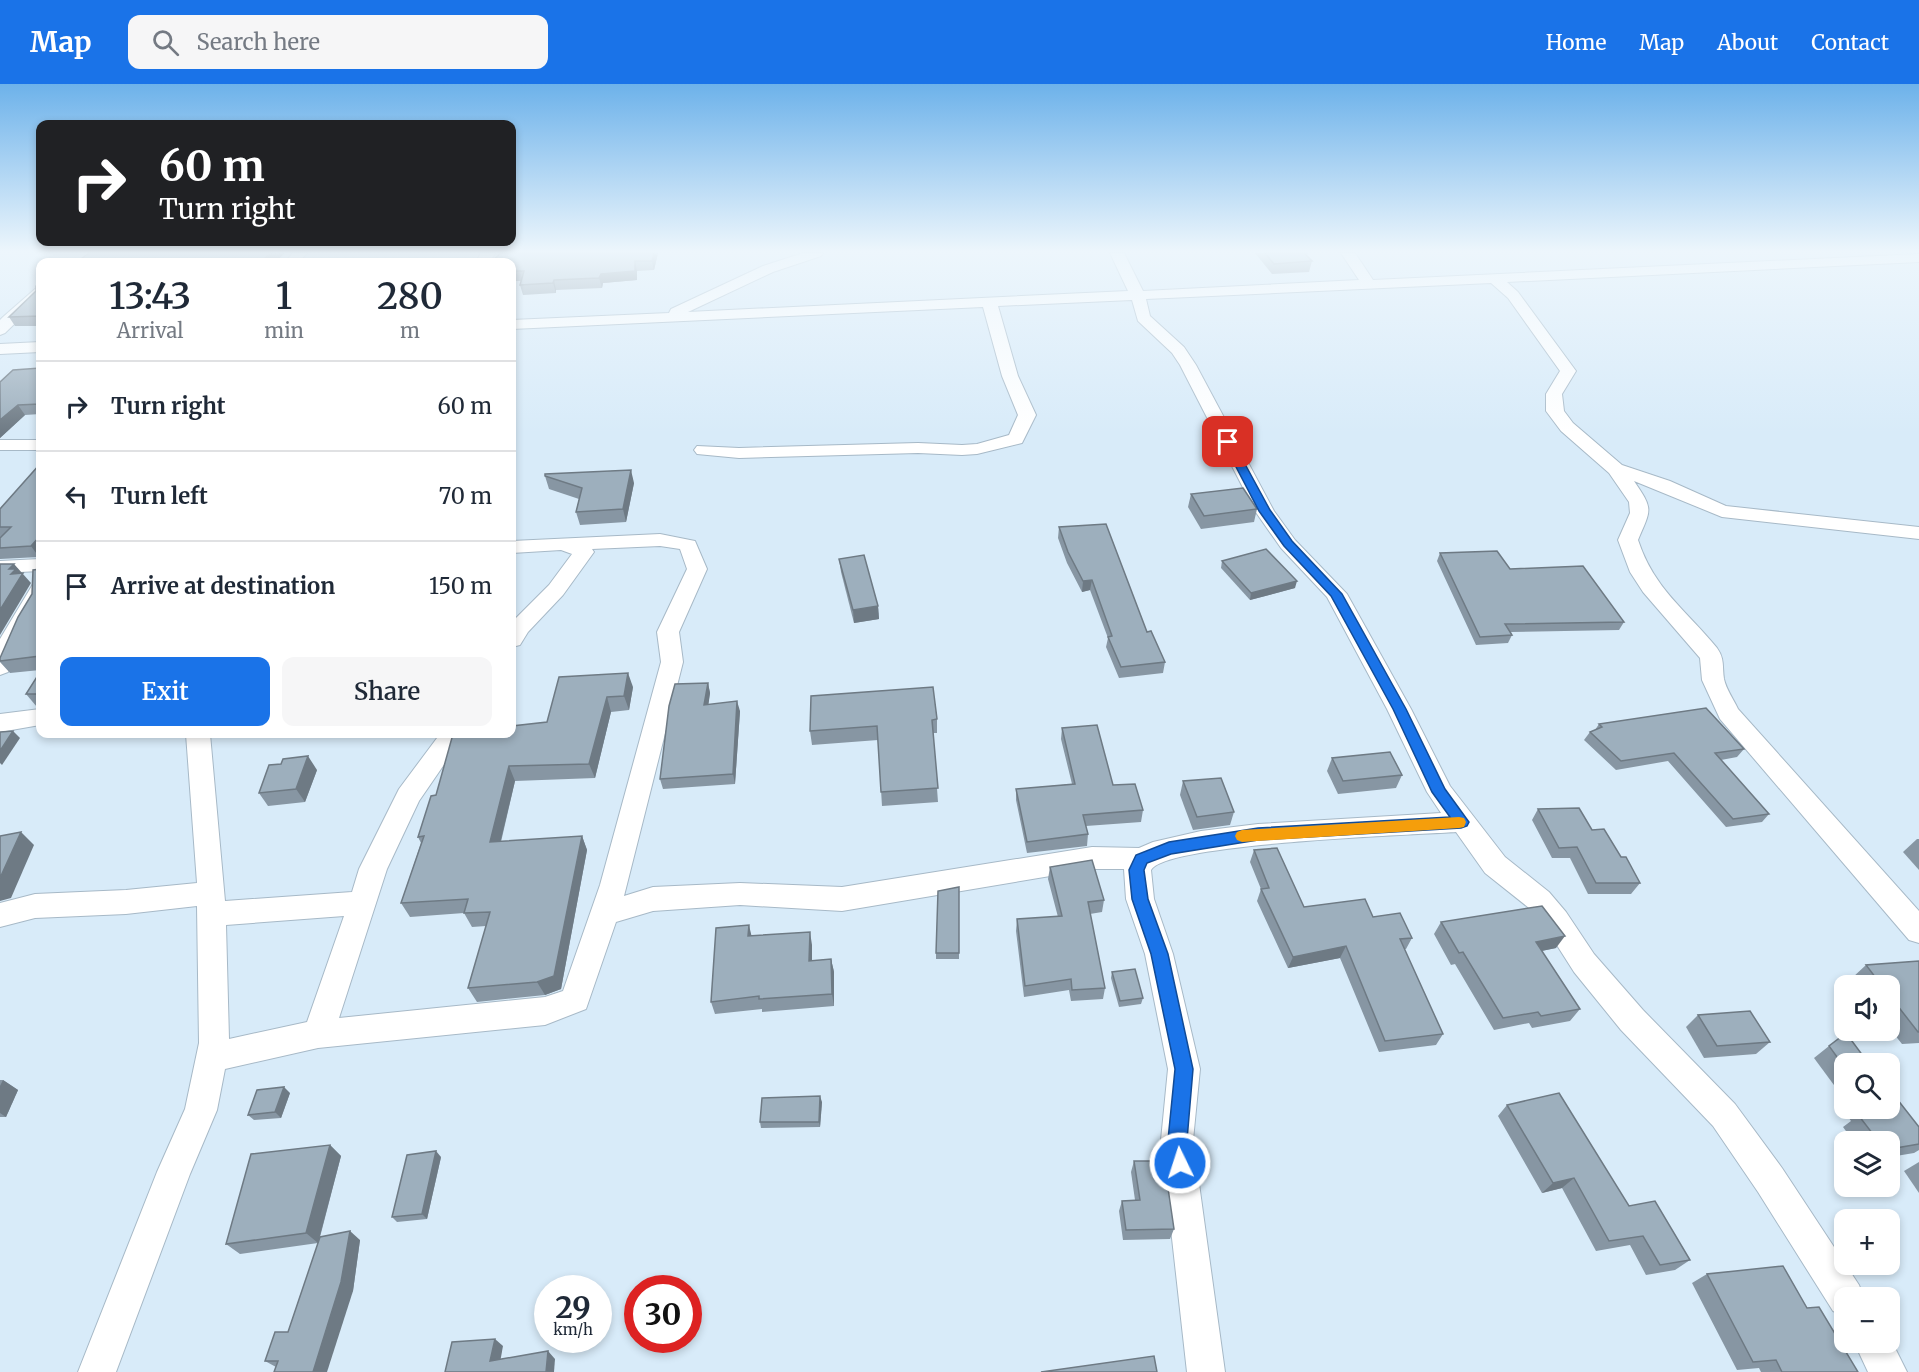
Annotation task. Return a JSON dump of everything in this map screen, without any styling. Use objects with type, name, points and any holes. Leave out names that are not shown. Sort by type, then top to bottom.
[{"type":"street","points":[[0,330],[16,313]]},
{"type":"street","points":[[668,316],[674,313]]},
{"type":"street","points":[[516,325],[734,313]]},
{"type":"street","points":[[703,450],[740,453],[926,448],[962,450],[977,449],[1016,439],[1027,415],[1010,375],[992,313]]},
{"type":"street","points":[[1142,313],[1146,323],[1178,350],[1188,364],[1265,511],[1288,544],[1336,594],[1399,709],[1440,792],[1461,822],[1495,865],[1539,900],[1556,920],[1584,963],[1632,1020],[1724,1115],[1770,1180],[1839,1287]]},
{"type":"street","points":[[1526,313],[1568,371],[1554,394],[1554,407],[1558,416],[1567,427],[1616,469],[1636,497],[1640,507],[1628,540],[1640,571],[1659,598],[1709,654],[1713,661],[1713,680],[1728,713],[1919,931]]},
{"type":"street","points":[[0,349],[36,347]]},
{"type":"street","points":[[0,445],[36,445]]},
{"type":"street","points":[[1616,469],[1664,485],[1722,511],[1919,533]]},
{"type":"street","points":[[212,1057],[318,1034],[545,1011],[575,1000],[614,885],[672,662],[668,632],[697,569],[688,545],[660,540],[516,547]]},
{"type":"street","points":[[516,634],[556,590],[584,552],[563,544]]},
{"type":"street","points":[[0,567],[36,565]]},
{"type":"street","points":[[0,667],[15,629],[36,595]]},
{"type":"street","points":[[0,723],[18,718],[36,717]]},
{"type":"street","points":[[97,1372],[174,1172],[201,1110],[212,1057],[214,1043],[212,904],[198,738]]},
{"type":"street","points":[[318,1034],[373,869],[408,796],[450,738]]},
{"type":"street","points":[[605,913],[653,899],[740,894],[842,899],[1092,858],[1142,859],[1169,848],[1258,834],[1461,822]]},
{"type":"street","points":[[1142,859],[1137,870],[1140,899],[1159,954],[1184,1069],[1177,1140],[1206,1372]]},
{"type":"street","points":[[0,915],[35,906],[126,902],[362,903]]},
{"type":"street","points":[[1878,1353],[1888,1372]]},
{"type":"building","points":[[13,313],[36,313],[36,316],[9,317]]},
{"type":"building","points":[[36,368],[36,404],[18,405],[0,420],[0,382],[13,370]]},
{"type":"building","points":[[36,468],[36,540],[31,546],[0,548],[0,538],[11,527],[0,527],[0,509]]},
{"type":"building","points":[[631,470],[623,509],[576,512],[582,488],[545,476],[545,474]]},
{"type":"building","points":[[1243,488],[1257,509],[1204,516],[1191,494]]},
{"type":"building","points":[[1106,524],[1147,632],[1151,631],[1165,662],[1121,667],[1108,637],[1112,636],[1092,580],[1083,581],[1068,552],[1059,527]]},
{"type":"building","points":[[1266,549],[1297,581],[1251,593],[1222,561]]},
{"type":"building","points":[[1497,551],[1510,569],[1583,566],[1624,622],[1505,624],[1512,635],[1480,637],[1440,553]]},
{"type":"building","points":[[864,555],[878,606],[853,610],[839,559]]},
{"type":"building","points":[[0,564],[14,564],[9,569],[16,569],[11,574],[23,573],[0,610]]},
{"type":"building","points":[[33,570],[36,570],[36,656],[0,661],[18,617],[32,594]]},
{"type":"building","points":[[628,673],[624,696],[607,697],[589,764],[509,766],[490,842],[582,836],[554,976],[537,982],[468,988],[490,912],[464,913],[468,899],[401,903],[424,836],[418,837],[431,796],[436,795],[452,738],[516,738],[516,726],[547,722],[559,677]]},
{"type":"building","points":[[36,678],[36,694],[26,694]]},
{"type":"building","points":[[708,683],[704,705],[737,701],[733,774],[660,779],[669,706],[675,684]]},
{"type":"building","points":[[933,687],[937,719],[932,720],[938,788],[881,792],[877,726],[810,731],[811,696]]},
{"type":"building","points":[[1706,708],[1744,749],[1715,753],[1769,814],[1733,819],[1674,753],[1621,761],[1590,732],[1602,727],[1599,724]]},
{"type":"building","points":[[1097,725],[1113,785],[1135,784],[1143,810],[1083,815],[1088,834],[1027,842],[1016,789],[1075,784],[1062,728]]},
{"type":"building","points":[[13,731],[0,751],[0,732]]},
{"type":"building","points":[[1390,752],[1402,775],[1343,781],[1332,758]]},
{"type":"building","points":[[308,756],[296,789],[259,793],[269,765],[281,764],[283,759]]},
{"type":"building","points":[[1221,778],[1234,812],[1197,817],[1183,781]]},
{"type":"building","points":[[1579,808],[1592,830],[1604,829],[1621,857],[1626,857],[1640,883],[1596,883],[1577,847],[1559,848],[1538,809]]},
{"type":"building","points":[[21,832],[0,878],[0,836]]},
{"type":"building","points":[[1277,848],[1304,907],[1365,899],[1373,917],[1400,913],[1412,938],[1400,939],[1443,1034],[1385,1041],[1346,946],[1293,957],[1261,889],[1269,888],[1254,850]]},
{"type":"building","points":[[1092,860],[1104,900],[1088,902],[1105,988],[1072,990],[1071,979],[1025,986],[1017,919],[1062,916],[1050,867]]},
{"type":"building","points":[[959,887],[959,953],[936,953],[938,891]]},
{"type":"building","points":[[1542,906],[1565,936],[1536,942],[1580,1009],[1541,1016],[1538,1012],[1503,1018],[1463,952],[1459,953],[1441,922]]},
{"type":"building","points":[[749,925],[748,936],[810,932],[809,961],[831,959],[832,994],[759,999],[759,996],[711,1002],[716,928]]},
{"type":"building","points":[[1919,961],[1919,1032],[1900,1009],[1900,975],[1874,975],[1866,965]]},
{"type":"building","points":[[1135,969],[1143,998],[1120,1001],[1112,972]]},
{"type":"building","points":[[1750,1011],[1770,1042],[1717,1046],[1698,1015]]},
{"type":"building","points":[[1836,1041],[1852,1041],[1861,1053],[1834,1053],[1829,1046]]},
{"type":"building","points":[[284,1087],[275,1112],[248,1115],[257,1090]]},
{"type":"building","points":[[1559,1093],[1629,1206],[1655,1201],[1690,1260],[1660,1265],[1643,1236],[1609,1241],[1574,1178],[1553,1183],[1507,1105]]},
{"type":"building","points":[[820,1096],[819,1122],[760,1122],[762,1098]]},
{"type":"building","points":[[1900,1103],[1919,1127],[1919,1144],[1900,1147],[1900,1131],[1871,1131],[1861,1119],[1900,1119]]},
{"type":"building","points":[[330,1145],[306,1233],[226,1244],[251,1154]]},
{"type":"building","points":[[436,1151],[422,1214],[392,1217],[407,1155]]},
{"type":"building","points":[[1134,1161],[1164,1161],[1174,1229],[1126,1230],[1122,1201],[1140,1200]]},
{"type":"building","points":[[350,1231],[341,1282],[313,1372],[274,1372],[278,1361],[265,1361],[275,1332],[288,1332],[320,1237]]},
{"type":"building","points":[[1783,1266],[1807,1308],[1819,1307],[1834,1332],[1834,1353],[1847,1353],[1858,1372],[1782,1372],[1776,1360],[1753,1362],[1707,1274]]},
{"type":"building","points":[[495,1339],[490,1361],[548,1353],[546,1372],[445,1372],[452,1342]]},
{"type":"building","points":[[1154,1356],[1157,1372],[1041,1372]]},
{"type":"slow traffic","points":[[1242,836],[1459,822]]},
{"type":"route","points":[[1180,1163],[1177,1140],[1184,1069],[1159,954],[1140,899],[1137,870],[1142,859],[1169,848],[1258,834],[1461,822],[1440,792],[1399,709],[1336,594],[1288,544],[1265,511],[1228,442]]}]
